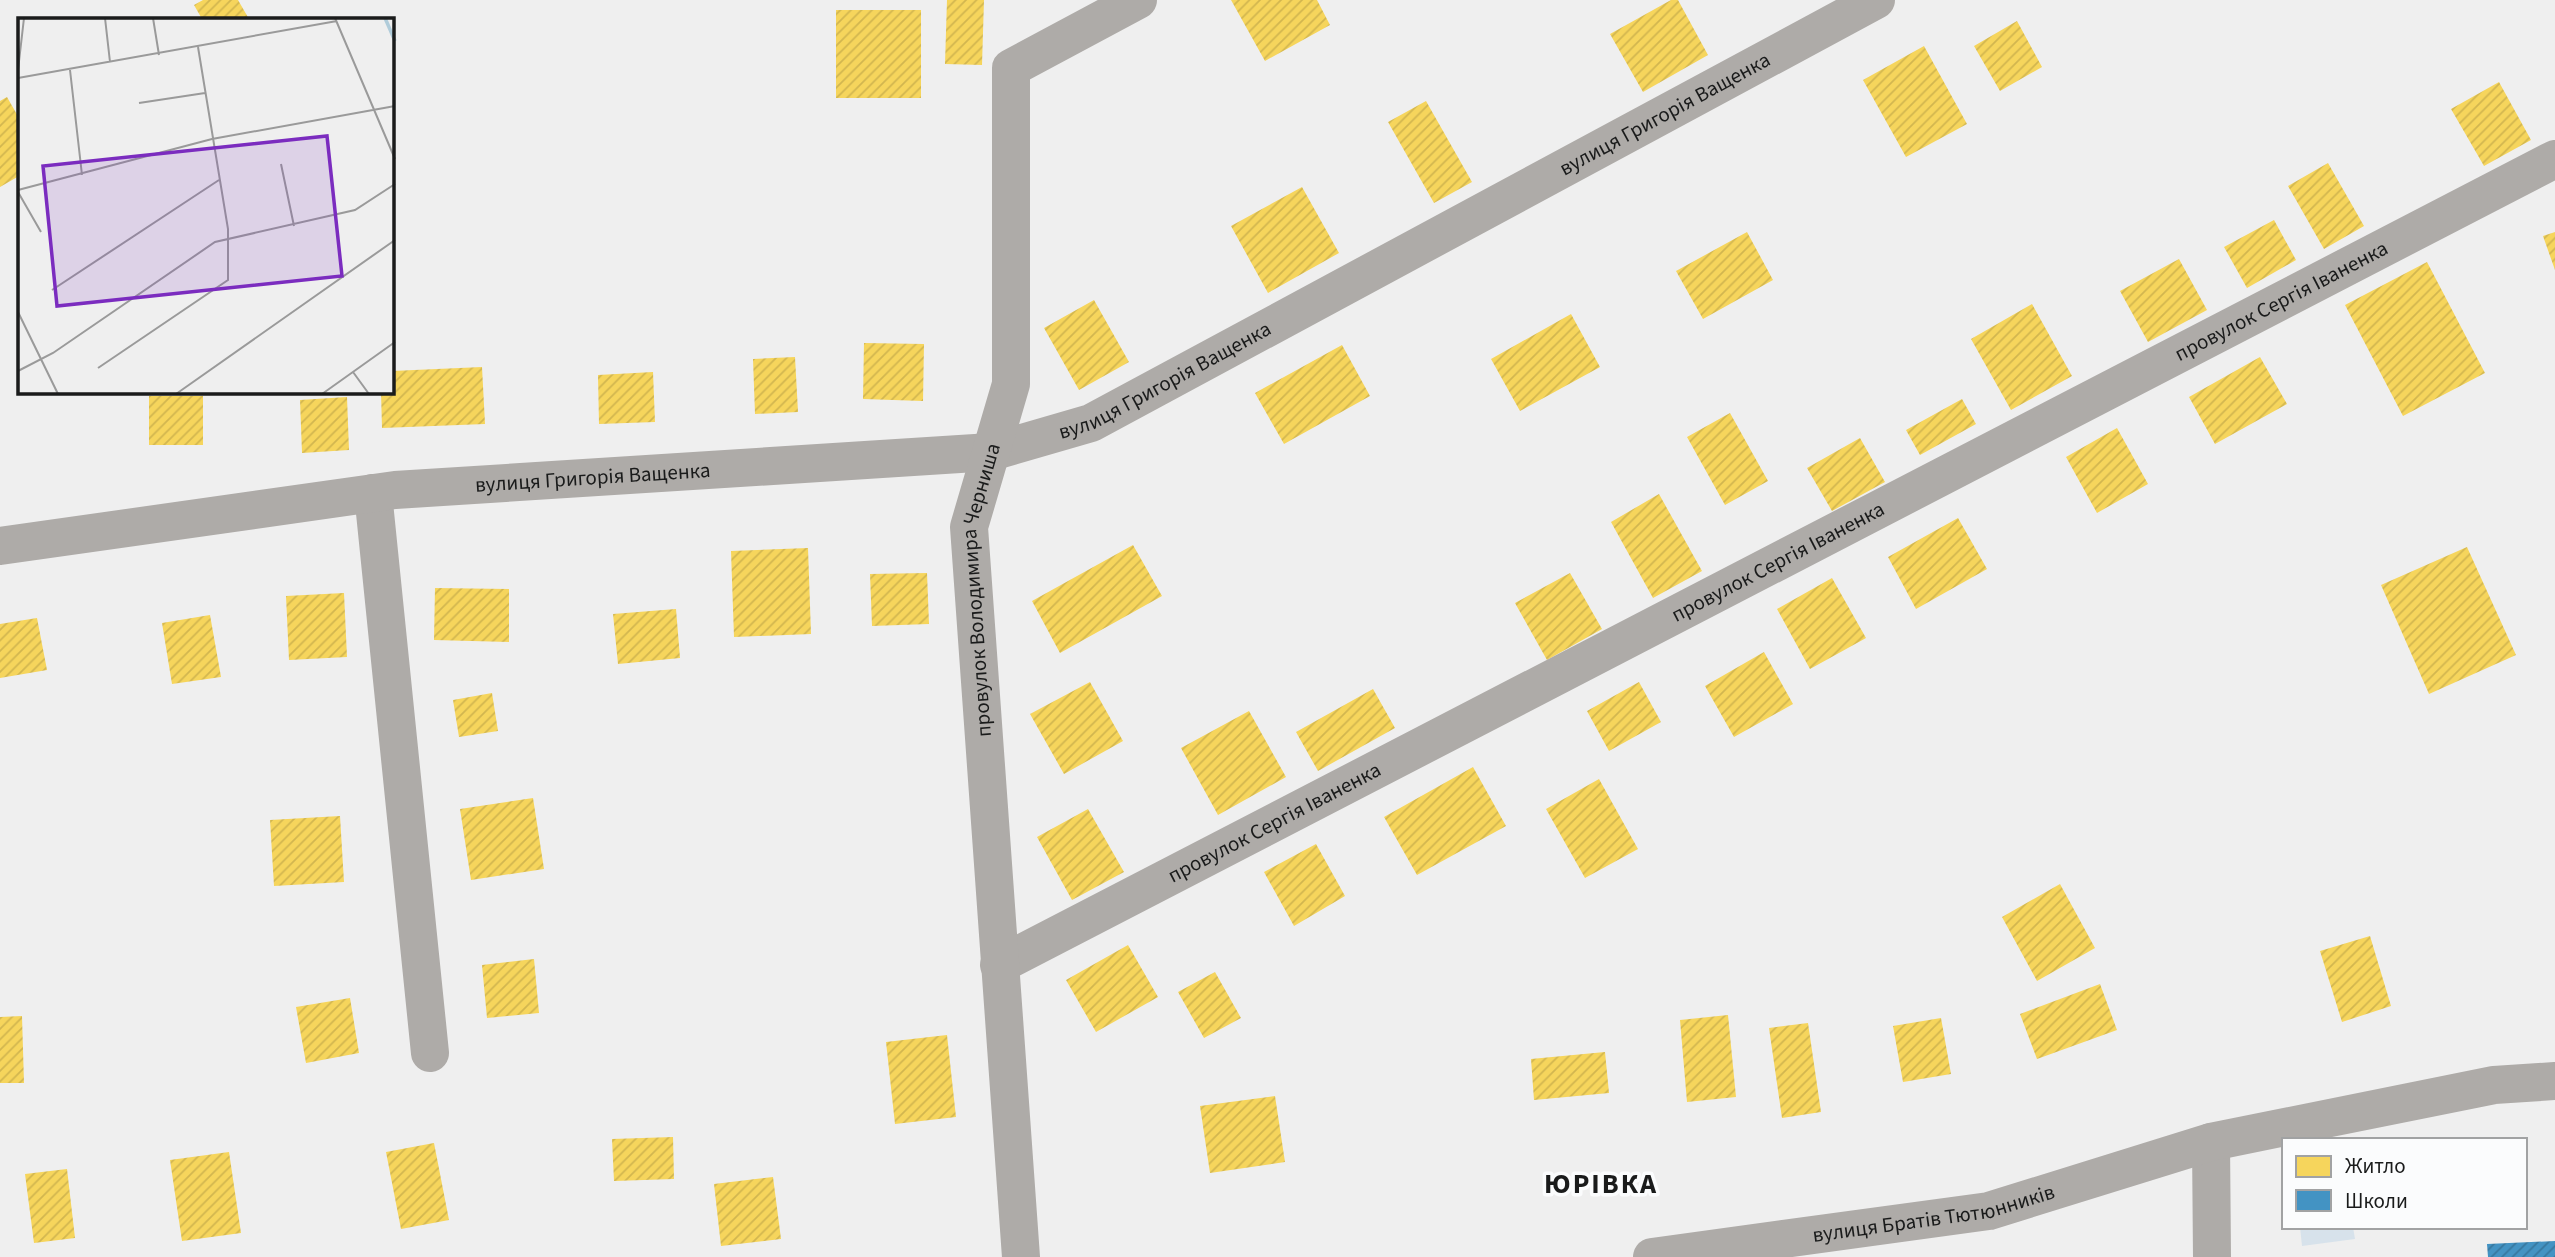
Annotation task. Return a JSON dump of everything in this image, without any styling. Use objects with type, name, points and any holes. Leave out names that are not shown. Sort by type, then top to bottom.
[{"type":"street","name":"провулок Володимира Черниша","points":[[1021,1257],[969,527],[1011,384],[1011,68],[1138,0]]},
{"type":"street","name":"вулиця Григорія Ващенка","points":[[0,546],[373,493],[991,452],[1091,423],[1876,0]]},
{"type":"street","name":"провулок Сергія Іваненка","points":[[999,965],[2555,159]]},
{"type":"street","points":[[373,493],[430,1053]]},
{"type":"street","name":"вулиця Братів Тютюнників","points":[[1652,1257],[1989,1211],[2211,1142],[2494,1085],[2555,1081]]},
{"type":"street","points":[[2211,1142],[2212,1257]]},
{"type":"shaded area","points":[[2300,1229],[2353,1229],[2355,1239],[2302,1246]]},
{"type":"building: Житло","points":[[203,0],[238,0],[248,18],[201,18],[194,5]]},
{"type":"building: Житло","points":[[947,0],[984,0],[982,65],[945,64]]},
{"type":"building: Житло","points":[[1231,0],[1317,0],[1330,25],[1265,61]]},
{"type":"building: Житло","points":[[1671,0],[1678,0],[1708,55],[1643,92],[1610,34]]},
{"type":"building: Житло","points":[[836,10],[921,10],[921,98],[836,98]]},
{"type":"building: Житло","points":[[2017,21],[2042,67],[2000,91],[1974,46]]},
{"type":"building: Житло","points":[[1924,46],[1967,124],[1906,157],[1863,80]]},
{"type":"building: Житло","points":[[2499,82],[2531,140],[2484,166],[2451,109]]},
{"type":"building: Житло","points":[[7,97],[18,116],[18,177],[0,187],[0,101]]},
{"type":"building: Житло","points":[[1426,101],[1472,182],[1434,203],[1388,122]]},
{"type":"building: Житло","points":[[2328,163],[2364,226],[2324,249],[2288,186]]},
{"type":"building: Житло","points":[[1302,187],[1339,253],[1268,293],[1231,226]]},
{"type":"building: Житло","points":[[2274,220],[2296,260],[2247,288],[2224,247]]},
{"type":"building: Житло","points":[[1747,232],[1773,280],[1703,319],[1676,271]]},
{"type":"building: Житло","points":[[2555,232],[2555,270],[2543,236]]},
{"type":"building: Житло","points":[[2179,259],[2207,310],[2148,342],[2120,291]]},
{"type":"building: Житло","points":[[2427,262],[2485,373],[2403,416],[2345,305]]},
{"type":"building: Житло","points":[[1094,300],[1129,362],[1079,390],[1044,328]]},
{"type":"building: Житло","points":[[2032,304],[2072,376],[2011,410],[1971,339]]},
{"type":"building: Житло","points":[[1571,314],[1600,367],[1520,411],[1491,359]]},
{"type":"building: Житло","points":[[864,343],[924,344],[923,401],[863,399]]},
{"type":"building: Житло","points":[[1342,345],[1370,396],[1284,444],[1255,393]]},
{"type":"building: Житло","points":[[795,357],[798,412],[755,414],[753,359]]},
{"type":"building: Житло","points":[[2260,357],[2287,404],[2215,444],[2189,397]]},
{"type":"building: Житло","points":[[482,367],[485,424],[382,428],[381,394],[394,394],[394,371]]},
{"type":"building: Житло","points":[[653,372],[655,422],[599,424],[598,375]]},
{"type":"building: Житло","points":[[149,396],[203,396],[203,445],[149,445]]},
{"type":"building: Житло","points":[[347,397],[349,450],[302,453],[300,400]]},
{"type":"building: Житло","points":[[1962,399],[1976,424],[1920,455],[1906,430]]},
{"type":"building: Житло","points":[[1730,413],[1768,481],[1725,505],[1687,437]]},
{"type":"building: Житло","points":[[2117,428],[2148,484],[2097,513],[2066,457]]},
{"type":"building: Житло","points":[[1860,438],[1885,482],[1832,511],[1807,468]]},
{"type":"building: Житло","points":[[1659,494],[1702,571],[1653,598],[1611,522]]},
{"type":"building: Житло","points":[[1958,518],[1987,569],[1916,609],[1888,557]]},
{"type":"building: Житло","points":[[1133,545],[1162,596],[1060,653],[1032,601]]},
{"type":"building: Житло","points":[[2467,547],[2516,655],[2429,694],[2381,585]]},
{"type":"building: Житло","points":[[808,548],[811,634],[734,637],[731,551]]},
{"type":"building: Житло","points":[[927,573],[929,624],[872,626],[870,574]]},
{"type":"building: Житло","points":[[1570,573],[1602,629],[1547,660],[1515,603]]},
{"type":"building: Житло","points":[[1832,578],[1866,638],[1810,669],[1777,609]]},
{"type":"building: Житло","points":[[435,588],[509,589],[509,642],[434,640]]},
{"type":"building: Житло","points":[[344,593],[347,657],[289,660],[286,596]]},
{"type":"building: Житло","points":[[676,609],[680,658],[618,664],[613,614]]},
{"type":"building: Житло","points":[[210,615],[221,677],[172,684],[162,623]]},
{"type":"building: Житло","points":[[37,618],[47,670],[0,678],[0,624]]},
{"type":"building: Житло","points":[[1764,652],[1793,704],[1734,737],[1705,686]]},
{"type":"building: Житло","points":[[1090,682],[1123,741],[1064,774],[1030,714]]},
{"type":"building: Житло","points":[[1639,682],[1661,722],[1609,751],[1587,711]]},
{"type":"building: Житло","points":[[1373,689],[1395,728],[1318,771],[1296,732]]},
{"type":"building: Житло","points":[[492,693],[498,731],[459,737],[453,700]]},
{"type":"building: Житло","points":[[1249,711],[1286,777],[1218,815],[1181,748]]},
{"type":"building: Житло","points":[[1473,767],[1506,826],[1417,875],[1384,817]]},
{"type":"building: Житло","points":[[1599,779],[1638,849],[1585,878],[1546,809]]},
{"type":"building: Житло","points":[[533,798],[544,869],[471,880],[460,809]]},
{"type":"building: Житло","points":[[1088,809],[1124,872],[1072,900],[1037,837]]},
{"type":"building: Житло","points":[[340,816],[344,882],[274,886],[270,820]]},
{"type":"building: Житло","points":[[1316,844],[1345,896],[1294,926],[1264,872]]},
{"type":"building: Житло","points":[[2060,884],[2095,948],[2037,981],[2002,917]]},
{"type":"building: Житло","points":[[2370,936],[2391,1006],[2342,1022],[2320,951]]},
{"type":"building: Житло","points":[[1128,945],[1158,997],[1096,1032],[1066,980]]},
{"type":"building: Житло","points":[[534,959],[539,1013],[487,1018],[482,965]]},
{"type":"building: Житло","points":[[1215,972],[1241,1018],[1204,1038],[1178,992]]},
{"type":"building: Житло","points":[[2100,984],[2117,1030],[2037,1059],[2020,1014]]},
{"type":"building: Житло","points":[[350,998],[359,1053],[306,1063],[296,1007]]},
{"type":"building: Житло","points":[[1728,1015],[1736,1097],[1687,1102],[1680,1020]]},
{"type":"building: Житло","points":[[22,1016],[24,1083],[0,1083],[0,1017]]},
{"type":"building: Житло","points":[[1941,1018],[1951,1074],[1903,1082],[1893,1026]]},
{"type":"building: Житло","points":[[1808,1023],[1821,1112],[1782,1118],[1769,1028]]},
{"type":"building: Житло","points":[[947,1035],[956,1117],[895,1124],[886,1042]]},
{"type":"building: Житло","points":[[1605,1052],[1609,1093],[1534,1100],[1531,1059]]},
{"type":"building: Житло","points":[[1275,1096],[1285,1162],[1210,1173],[1200,1106]]},
{"type":"building: Житло","points":[[673,1137],[674,1179],[614,1181],[612,1139]]},
{"type":"building: Житло","points":[[434,1143],[449,1220],[401,1229],[386,1152]]},
{"type":"building: Житло","points":[[229,1152],[241,1233],[182,1241],[170,1160]]},
{"type":"building: Житло","points":[[67,1169],[75,1238],[34,1243],[25,1174]]},
{"type":"building: Житло","points":[[773,1177],[781,1239],[721,1246],[714,1184]]},
{"type":"building: Школи","points":[[2555,1241],[2555,1257],[2488,1257],[2487,1244]]},
{"type":"district","name":"ЮРІВКА","points":[[1601,1184]]}]
